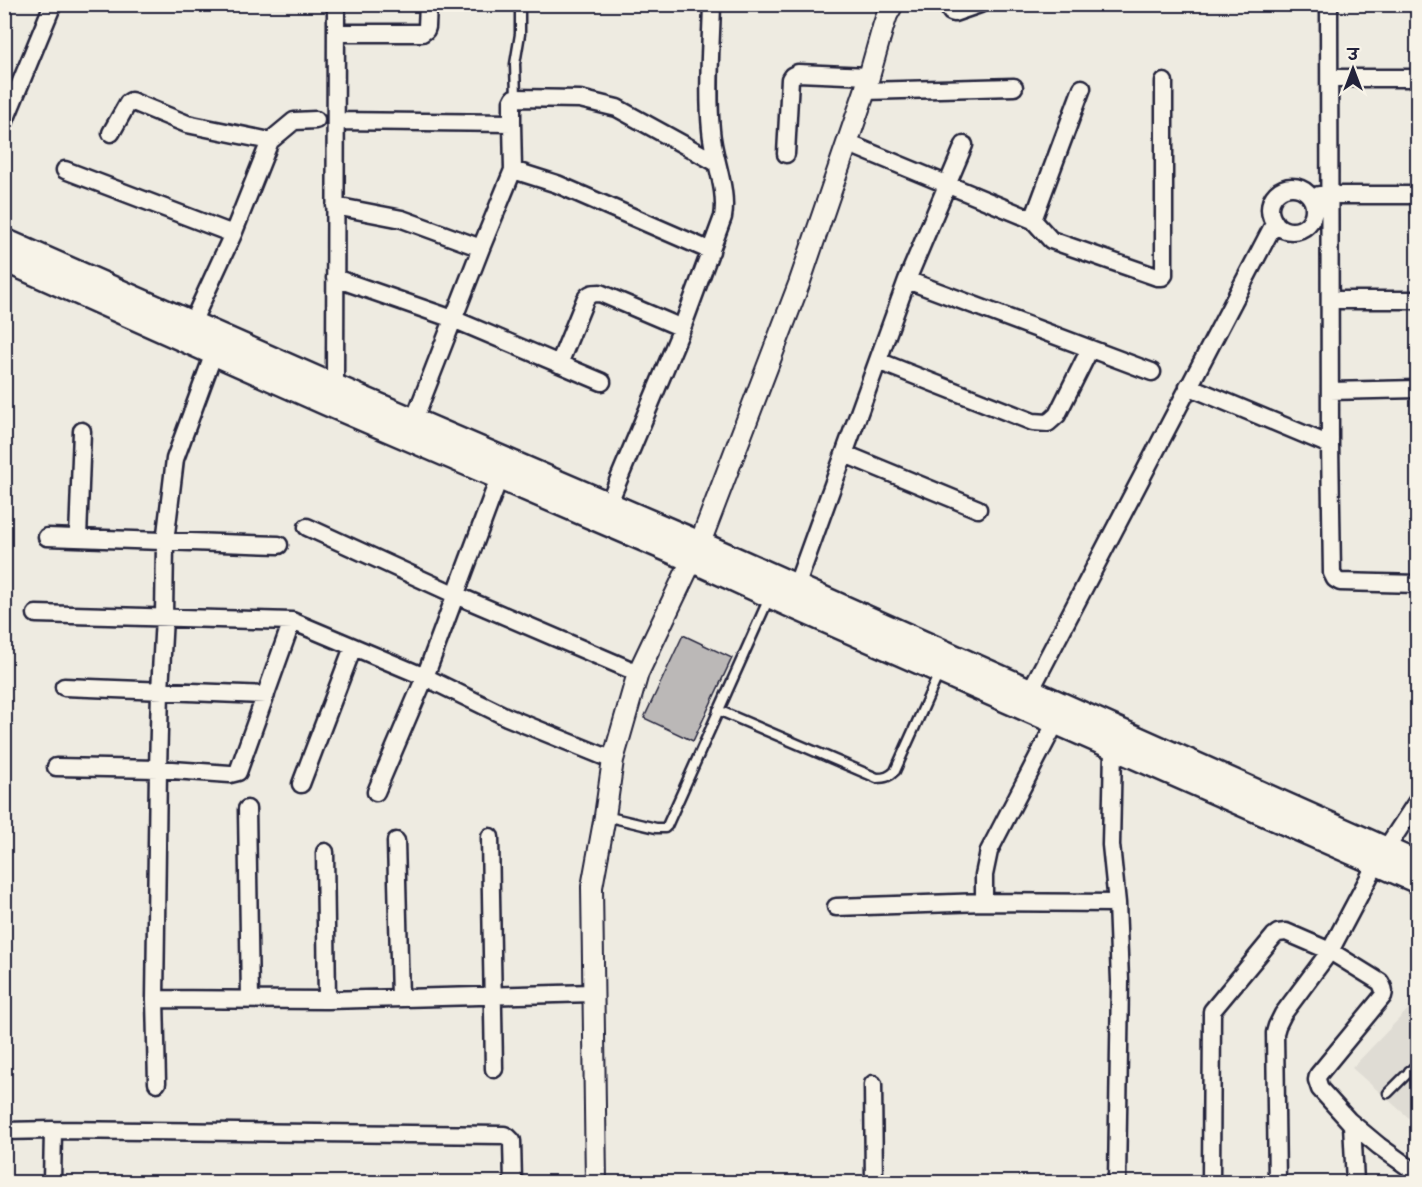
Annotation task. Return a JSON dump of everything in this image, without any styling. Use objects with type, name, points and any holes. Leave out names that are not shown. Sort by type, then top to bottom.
[{"type":"main road","points":[[4,240],[608,505],[696,552],[770,596],[940,671],[1025,699],[1056,722],[1113,748],[1381,856],[1418,863]]},
{"type":"main road","points":[[4,260],[499,478],[796,588],[1025,699],[1381,856],[1418,882]]},
{"type":"street","points":[[4,123],[53,4]]},
{"type":"street","points":[[335,386],[336,4]]},
{"type":"street","points":[[336,33],[422,33],[427,27],[428,4]]},
{"type":"street","points":[[608,505],[682,328],[725,208],[712,140],[710,113],[712,4]]},
{"type":"street","points":[[596,1182],[592,887],[613,760],[638,673],[696,552],[799,284],[867,83],[882,27],[893,4]]},
{"type":"street","points":[[948,4],[951,12],[954,13],[980,4]]},
{"type":"street","points":[[1329,4],[1332,573],[1335,579],[1348,583],[1418,584]]},
{"type":"street","points":[[786,154],[790,79],[798,73],[867,83],[1014,87]]},
{"type":"street","points":[[1330,78],[1418,78]]},
{"type":"street","points":[[847,143],[1032,220],[1051,240],[1162,277],[1164,275],[1164,82]]},
{"type":"street","points":[[1032,220],[1082,88]]},
{"type":"street","points":[[414,420],[513,170],[513,99],[516,97],[580,99],[617,108],[717,163]]},
{"type":"street","points":[[111,133],[131,101],[188,124],[270,141]]},
{"type":"street","points":[[192,323],[233,234],[270,141],[294,121],[316,120]]},
{"type":"street","points":[[336,121],[512,123]]},
{"type":"street","points":[[796,588],[908,280],[964,145]]},
{"type":"street","points":[[65,170],[233,234]]},
{"type":"street","points":[[513,170],[557,184],[711,251]]},
{"type":"street","points":[[1297,188],[1309,195],[1313,201],[1314,215],[1306,226],[1293,231],[1286,230],[1275,222],[1270,208],[1272,201],[1282,190],[1297,188]]},
{"type":"street","points":[[1309,195],[1418,195]]},
{"type":"street","points":[[335,206],[402,219],[481,248]]},
{"type":"street","points":[[1025,699],[1275,222]]},
{"type":"street","points":[[335,278],[453,319],[602,382]]},
{"type":"street","points":[[908,280],[1152,372]]},
{"type":"street","points":[[560,364],[589,294],[600,294],[682,328]]},
{"type":"street","points":[[1330,300],[1418,300]]},
{"type":"street","points":[[878,361],[1032,422],[1048,423],[1057,415],[1090,349]]},
{"type":"street","points":[[157,1083],[155,999],[158,769],[165,542],[175,459],[214,354]]},
{"type":"street","points":[[1188,386],[1330,445]]},
{"type":"street","points":[[1330,392],[1418,389]]},
{"type":"street","points":[[78,538],[82,431]]},
{"type":"street","points":[[845,454],[978,509]]},
{"type":"street","points":[[376,792],[426,677],[499,478]]},
{"type":"street","points":[[307,527],[456,595],[638,673]]},
{"type":"street","points":[[47,537],[279,545]]},
{"type":"street","points":[[36,614],[292,621],[426,677],[507,717],[613,760]]},
{"type":"street","points":[[57,767],[158,769],[230,774],[238,772],[292,621]]},
{"type":"street","points":[[302,784],[352,646]]},
{"type":"street","points":[[64,687],[266,695]]},
{"type":"street","points":[[984,902],[984,875],[989,851],[1056,722]]},
{"type":"street","points":[[1113,748],[1111,845],[1117,903],[1119,981],[1117,1182]]},
{"type":"street","points":[[1277,1182],[1275,1033],[1277,1026],[1283,1014],[1330,951],[1381,856],[1418,800]]},
{"type":"street","points":[[247,808],[249,999]]},
{"type":"street","points":[[490,837],[494,1069]]},
{"type":"street","points":[[396,841],[400,998]]},
{"type":"street","points":[[325,852],[327,1000]]},
{"type":"street","points":[[836,908],[984,902],[1117,903]]},
{"type":"street","points":[[1211,1182],[1211,1016],[1213,1007],[1274,936],[1286,932],[1330,951],[1380,982],[1384,992],[1383,996],[1318,1075],[1317,1080],[1320,1089],[1352,1124],[1418,1174]]},
{"type":"street","points":[[155,999],[327,1000],[593,993]]},
{"type":"street","points":[[873,1084],[874,1182]]},
{"type":"street","points":[[1352,1124],[1354,1182]]},
{"type":"street","points":[[52,1130],[52,1182]]},
{"type":"street","points":[[4,1131],[504,1135],[512,1142],[513,1182]]},
{"type":"lane","points":[[516,97],[515,64],[520,34],[520,4]]},
{"type":"lane","points":[[605,816],[656,828],[667,826],[770,596]]},
{"type":"lane","points":[[718,710],[877,778],[890,777],[895,771],[940,671]]},
{"type":"lane","points":[[1388,1093],[1418,1063]]},
{"type":"lane","points":[[1409,1071],[1418,1080]]},
{"type":"shaded area","points":[[1417,1000],[1417,1125],[1352,1068]]},
{"type":"building","points":[[683,635],[732,658],[693,741],[644,718]]}]
